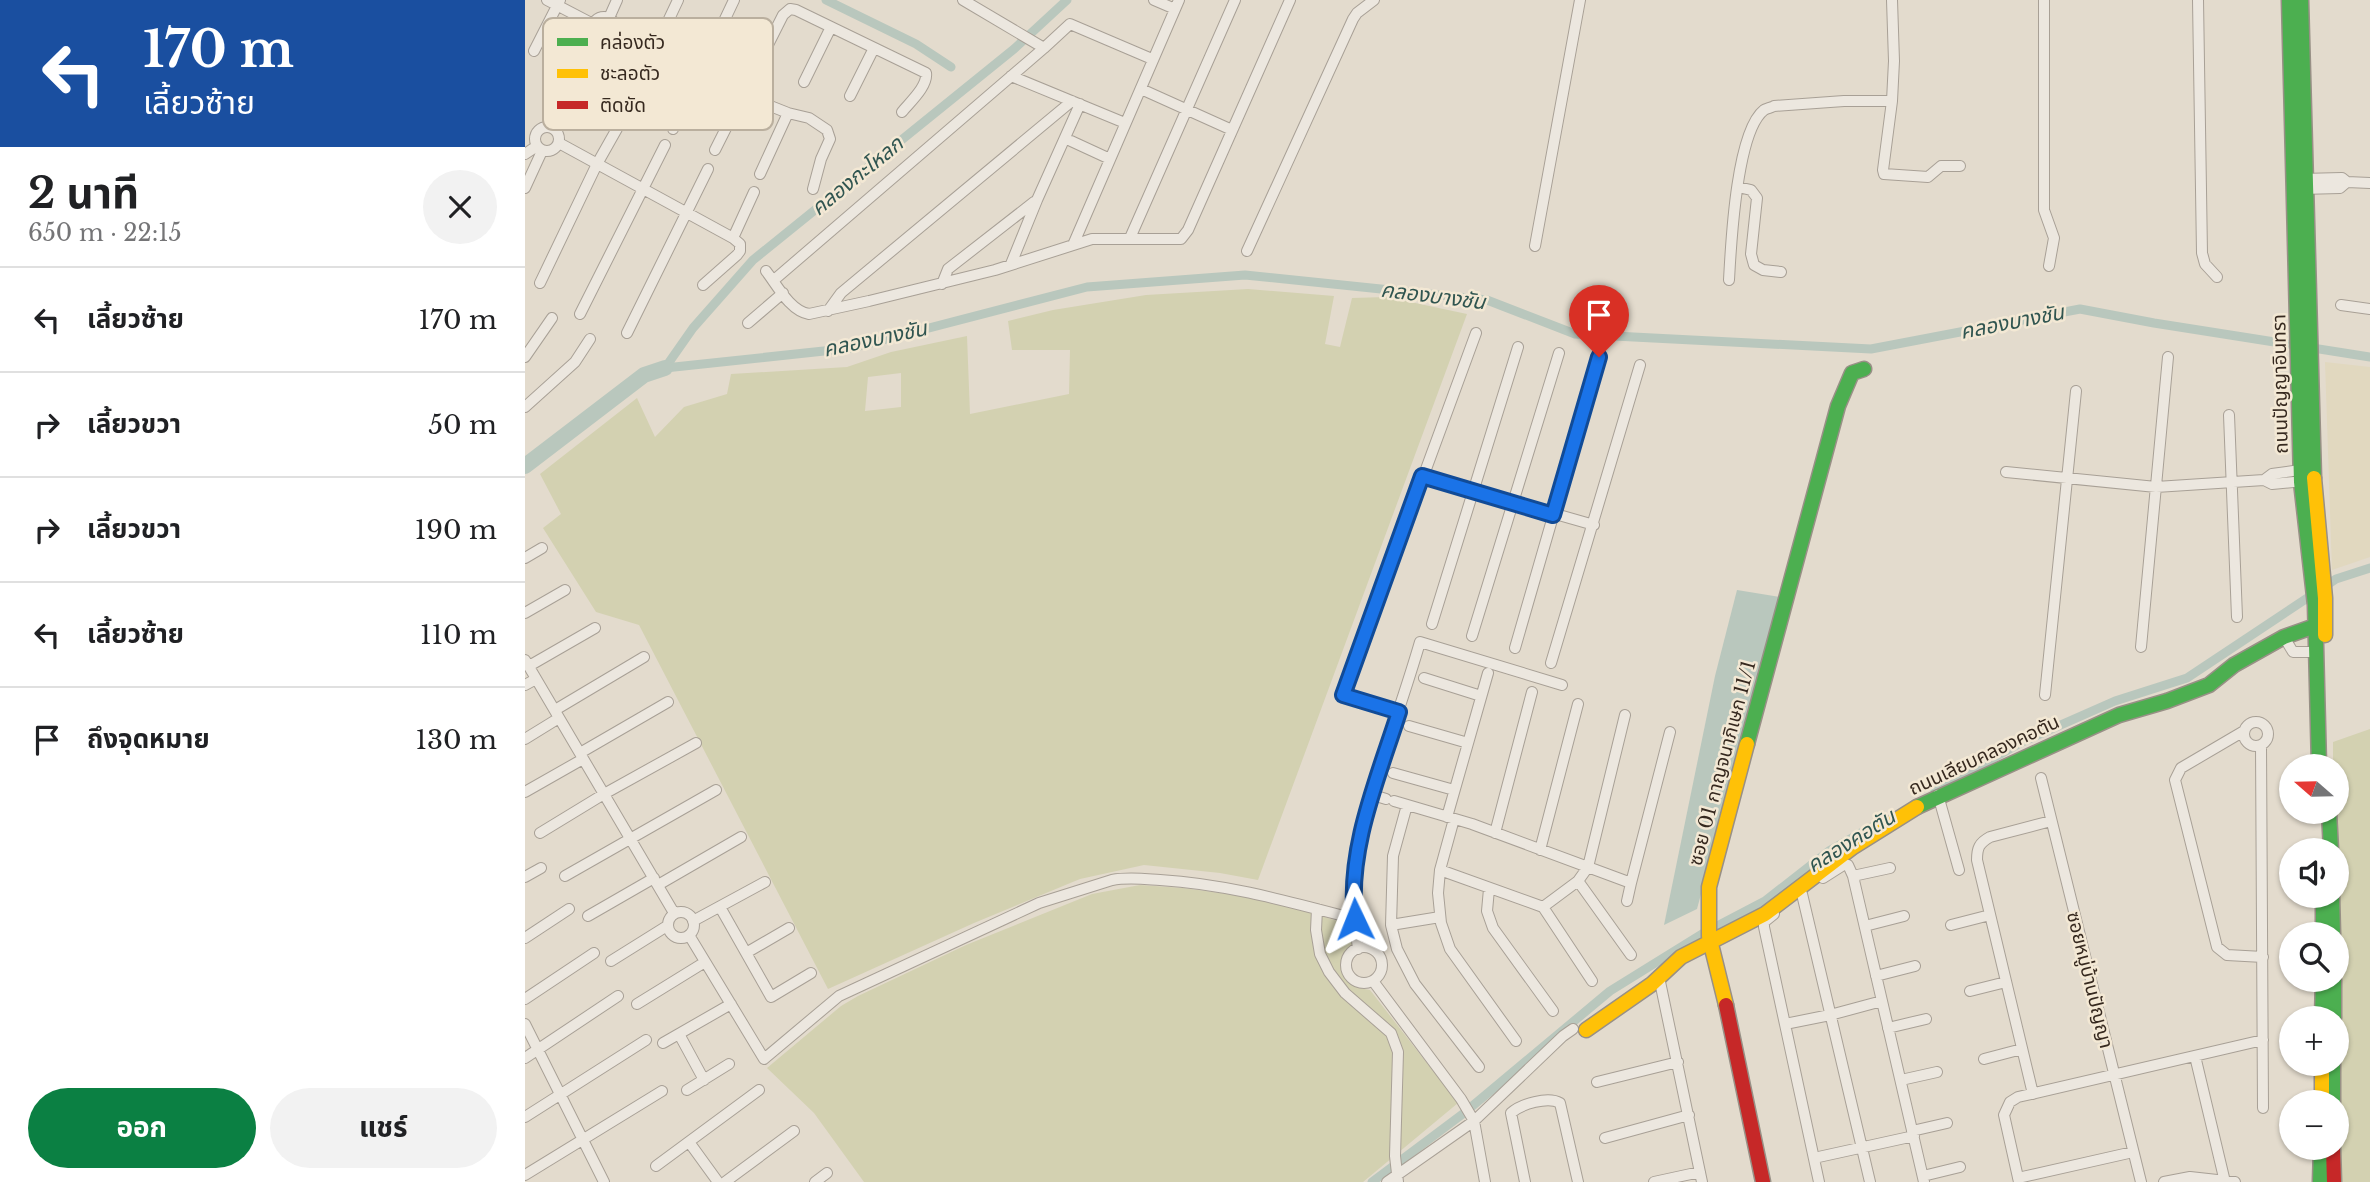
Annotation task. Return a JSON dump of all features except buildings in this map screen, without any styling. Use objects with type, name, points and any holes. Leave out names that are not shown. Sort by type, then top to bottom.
[{"type":"street","points":[[547,0],[559,3],[583,18]]},
{"type":"street","points":[[600,18],[609,18],[617,0]]},
{"type":"street","points":[[670,18],[678,0]]},
{"type":"street","points":[[725,18],[734,0]]},
{"type":"street","points":[[963,0],[1041,46]]},
{"type":"street","points":[[1073,245],[1177,5],[1154,0]]},
{"type":"street","points":[[1130,238],[1235,0]]},
{"type":"street","points":[[766,271],[794,307],[803,313],[828,311],[942,284],[1092,239],[1177,240],[1184,236],[1290,0]]},
{"type":"street","points":[[1247,251],[1353,19],[1374,0]]},
{"type":"street","points":[[1535,246],[1580,0]]},
{"type":"street","points":[[1892,0],[1894,61],[1884,174],[1928,177],[1941,166],[1960,166]]},
{"type":"street","points":[[2044,0],[2044,210],[2053,238],[2049,266]]},
{"type":"street","points":[[2198,0],[2202,253],[2205,264],[2217,277]]},
{"type":"street","name":"ถนนปัญญาอินทรา","points":[[2289,0],[2301,184]]},
{"type":"street","name":"ถนนปัญญาอินทรา","points":[[2301,0],[2305,373],[2308,475],[2320,601],[2322,722],[2320,754]]},
{"type":"street","points":[[773,34],[784,12],[796,10],[927,75],[924,84],[902,112]]},
{"type":"street","points":[[774,280],[1011,76],[1041,46],[1070,24],[1152,59]]},
{"type":"street","points":[[804,82],[831,27]]},
{"type":"street","points":[[534,51],[543,34]]},
{"type":"street","points":[[850,96],[874,48]]},
{"type":"street","points":[[1011,76],[1125,122]]},
{"type":"street","points":[[1141,89],[1232,130]]},
{"type":"street","points":[[1729,280],[1745,146],[1753,125],[1764,110],[1795,103],[1892,101]]},
{"type":"street","points":[[1011,264],[1076,103]]},
{"type":"street","points":[[828,311],[841,293],[1076,103]]},
{"type":"street","points":[[773,107],[815,121],[830,134],[813,189]]},
{"type":"street","points":[[760,174],[787,113]]},
{"type":"street","points":[[525,188],[539,148],[535,138],[538,130],[543,128]]},
{"type":"street","points":[[525,153],[539,148],[554,150],[560,138],[555,130]]},
{"type":"street","points":[[540,283],[616,130]]},
{"type":"street","points":[[715,150],[725,130]]},
{"type":"street","points":[[1071,141],[1110,159]]},
{"type":"street","points":[[559,143],[733,237],[740,244],[740,251],[703,285]]},
{"type":"street","points":[[580,314],[665,145]]},
{"type":"street","points":[[627,333],[708,169]]},
{"type":"street","points":[[2301,184],[2342,178],[2347,182],[2370,183]]},
{"type":"street","points":[[1738,187],[1751,190],[1757,198],[1751,254],[1754,265],[1763,270],[1781,272]]},
{"type":"street","points":[[733,237],[754,192]]},
{"type":"street","points":[[942,284],[949,269],[1037,200]]},
{"type":"street","points":[[748,323],[783,293]]},
{"type":"street","points":[[2341,305],[2370,309]]},
{"type":"street","points":[[525,357],[552,318]]},
{"type":"street","points":[[1399,712],[1343,695],[1476,333]]},
{"type":"street","points":[[525,407],[568,369],[590,339]]},
{"type":"street","points":[[1432,624],[1518,347]]},
{"type":"street","points":[[1472,636],[1559,353]]},
{"type":"street","points":[[1515,648],[1599,357]]},
{"type":"street","points":[[2141,647],[2168,357]]},
{"type":"street","points":[[1551,663],[1640,365]]},
{"type":"street","name":"ซอย 01 กาญจนาภิเษก 11/1","points":[[1763,1182],[1709,933],[1709,887],[1822,461],[1846,383],[1852,373],[1864,369]]},
{"type":"street","points":[[2045,695],[2076,391]]},
{"type":"street","points":[[2228,415],[2237,617]]},
{"type":"street","points":[[2006,472],[2156,487],[2264,480],[2272,484],[2308,475]]},
{"type":"street","points":[[1422,476],[1594,525]]},
{"type":"street","points":[[525,558],[542,548]]},
{"type":"street","points":[[525,613],[565,590]]},
{"type":"street","name":"ถนนปัญญาอินทรา","points":[[2320,601],[2315,626],[2316,652],[2326,754]]},
{"type":"street","name":"ถนนเลียบคลองคอตัน","points":[[1387,1182],[1472,1118],[1563,1036],[1579,1030],[1659,977],[1709,933],[1765,914],[1853,847],[1938,795],[2119,715],[2209,685],[2234,665],[2284,637],[2315,626]]},
{"type":"street","points":[[595,628],[527,663],[674,913]]},
{"type":"street","points":[[2284,637],[2293,652],[2316,652]]},
{"type":"street","points":[[1358,948],[1353,900],[1354,865],[1420,642],[1562,685]]},
{"type":"street","points":[[525,739],[557,714],[644,657]]},
{"type":"street","points":[[1487,673],[1454,790],[1438,893],[1440,917],[1450,949],[1516,1041]]},
{"type":"street","points":[[525,685],[536,678]]},
{"type":"street","points":[[1423,678],[1481,696]]},
{"type":"street","points":[[1495,833],[1532,692]]},
{"type":"street","points":[[525,792],[669,702]]},
{"type":"street","points":[[1540,850],[1578,704]]},
{"type":"street","points":[[1543,907],[1578,881],[1587,867],[1625,715]]},
{"type":"street","points":[[2244,731],[2246,743],[2253,747],[2261,745],[2268,736],[2263,725],[2252,722],[2244,731],[2181,768],[2175,780],[2217,947],[2227,955],[2263,957]]},
{"type":"street","points":[[1409,726],[1468,743]]},
{"type":"street","points":[[1627,901],[1670,732]]},
{"type":"street","points":[[540,833],[696,743]]},
{"type":"street","points":[[2261,745],[2263,1108]]},
{"type":"street","points":[[1393,773],[1454,790]]},
{"type":"street","name":"ซอยหมู่บ้านปัญญา","points":[[2041,778],[2141,1182]]},
{"type":"street","points":[[565,876],[716,790]]},
{"type":"street","points":[[1373,795],[1495,833],[1631,883]]},
{"type":"street","points":[[1938,795],[1959,870]]},
{"type":"street","points":[[1407,805],[1393,856],[1391,925],[1397,949],[1415,984],[1479,1068]]},
{"type":"street","points":[[2033,1094],[1977,860],[1977,849],[1981,842],[1990,837],[2052,821]]},
{"type":"street","points":[[588,916],[741,837]]},
{"type":"street","points":[[1819,1182],[1763,924],[1844,864],[1848,865],[1853,876],[1924,1179],[1960,1167]]},
{"type":"street","points":[[525,877],[541,867]]},
{"type":"street","points":[[1853,876],[1890,868]]},
{"type":"street","points":[[1440,870],[1543,907],[1592,981]]},
{"type":"street","points":[[689,935],[764,1059],[839,996],[1039,902],[1118,879],[1183,882],[1260,893],[1355,919]]},
{"type":"street","points":[[693,921],[765,881]]},
{"type":"street","points":[[1578,881],[1632,954]]},
{"type":"street","points":[[1489,889],[1487,911],[1493,928],[1553,1011]]},
{"type":"street","points":[[1802,894],[1870,1182]]},
{"type":"street","points":[[720,907],[771,997],[811,973]]},
{"type":"street","points":[[525,938],[569,909]]},
{"type":"street","points":[[1317,909],[1316,930],[1320,954],[1329,972],[1345,993],[1391,1033],[1398,1052],[1395,1156],[1397,1175]]},
{"type":"street","points":[[611,961],[667,926],[674,913],[685,912],[693,921],[693,930],[683,938],[675,937],[667,926]]},
{"type":"street","points":[[1951,925],[1990,915]]},
{"type":"street","points":[[1865,926],[1904,916]]},
{"type":"street","points":[[1391,925],[1440,917]]},
{"type":"street","points":[[746,953],[789,928]]},
{"type":"street","points":[[1365,947],[1378,954],[1382,969],[1373,981],[1364,984],[1354,981],[1346,964],[1350,954],[1358,948],[1365,947]]},
{"type":"street","points":[[525,999],[594,953]]},
{"type":"street","points":[[637,1004],[705,962]]},
{"type":"street","points":[[1876,976],[1915,966]]},
{"type":"street","points":[[1654,1182],[1701,1177],[1659,977]]},
{"type":"street","points":[[1373,981],[1472,1118],[1485,1182]]},
{"type":"street","points":[[1970,991],[2006,982]]},
{"type":"street","points":[[525,1058],[618,996]]},
{"type":"street","points":[[1785,1024],[1882,1001]]},
{"type":"street","points":[[663,1043],[730,1004]]},
{"type":"street","points":[[1888,1028],[1926,1019]]},
{"type":"street","points":[[525,1024],[604,1182]]},
{"type":"street","points":[[679,1034],[704,1080]]},
{"type":"street","points":[[525,1117],[646,1040]]},
{"type":"street","points":[[2133,1152],[2019,1180],[2004,1115],[2010,1102],[2033,1094],[2263,1040]]},
{"type":"street","points":[[1984,1059],[2022,1049]]},
{"type":"street","points":[[2164,1182],[2190,1177],[2228,1181],[2196,1056]]},
{"type":"street","points":[[1597,1082],[1678,1062]]},
{"type":"street","points":[[687,1090],[729,1064]]},
{"type":"street","points":[[1901,1080],[1937,1072]]},
{"type":"street","points":[[656,1166],[759,1090]]},
{"type":"street","points":[[525,1175],[662,1091]]},
{"type":"street","points":[[1525,1182],[1511,1113],[1521,1107],[1553,1100],[1560,1103],[1578,1182]]},
{"type":"street","points":[[1605,1138],[1689,1115]]},
{"type":"street","points":[[1814,1157],[1862,1148],[1947,1123]]},
{"type":"street","points":[[725,1182],[794,1131]]},
{"type":"street","points":[[689,1142],[718,1182]]},
{"type":"street","points":[[2324,1160],[2328,1181]]},
{"type":"street","points":[[2328,1181],[2331,1160]]},
{"type":"street","points":[[815,1182],[827,1174]]},
{"type":"shaded area","points":[[1248,289],[1334,296],[1325,344],[1340,347],[1352,298],[1387,297],[1467,314],[1258,880],[1144,865],[1080,879],[828,989],[639,625],[596,612],[543,528],[561,514],[540,474],[637,398],[655,437],[684,407],[727,394],[731,374],[847,367],[891,352],[967,336],[970,414],[1069,394],[1070,350],[1012,350],[1008,321],[1053,310],[1146,295]],"holes":[[[901,373],[901,407],[865,411],[868,377]]]},
{"type":"shaded area","points":[[2325,362],[2370,367],[2370,557],[2332,570]]},
{"type":"shaded area","points":[[1737,590],[1780,597],[1697,909],[1664,925],[1715,676]]},
{"type":"shaded area","points":[[2370,729],[2370,1182],[2335,1182],[2335,1160],[2349,1160],[2349,1090],[2335,1090],[2335,1076],[2349,1076],[2349,1006],[2336,1006],[2336,992],[2349,992],[2349,922],[2336,922],[2336,908],[2349,908],[2349,838],[2335,838],[2334,824],[2349,824],[2349,754],[2333,754],[2333,742]]},
{"type":"shaded area","points":[[1140,885],[1265,899],[1354,926],[1353,943],[1341,964],[1344,976],[1352,984],[1370,990],[1458,1103],[1363,1182],[864,1182],[814,1113],[767,1068],[841,1006],[858,996],[966,945],[1092,894]]},
{"type":"waterway","points":[[826,0],[916,44],[951,67]]},
{"type":"waterway","name":"คลองกะโหลก","points":[[665,368],[693,328],[753,260],[1014,49],[1067,0]]},
{"type":"waterway","name":"คลองบางชัน","points":[[665,368],[852,348],[1087,287],[1245,275],[1487,300],[1575,334],[1871,349],[2080,309],[2370,357]]},
{"type":"waterway","name":"คลองบางชัน","points":[[525,466],[644,375],[665,368]]},
{"type":"waterway","name":"คลองคอตัน","points":[[1935,791],[2020,743],[2115,701],[2187,678],[2336,579],[2370,568]]},
{"type":"waterway","name":"คลองคอตัน","points":[[1372,1182],[1464,1113],[1610,991],[1702,934],[1765,901],[1829,851],[1884,820]]},
{"type":"traffic: fast","points":[[2289,0],[2301,482],[2315,605],[2319,754]]},
{"type":"traffic: fast","points":[[2301,0],[2314,478]]},
{"type":"traffic: fast","points":[[1747,744],[1838,406],[1852,373],[1864,369]]},
{"type":"traffic: fast","points":[[1917,807],[2119,715],[2209,685],[2234,665],[2284,637],[2315,626]]},
{"type":"traffic: fast","points":[[2330,824],[2330,838]]},
{"type":"traffic: fast","points":[[2323,908],[2323,922]]},
{"type":"traffic: fast","points":[[2332,908],[2333,922]]},
{"type":"traffic: fast","points":[[2322,1006],[2323,992]]},
{"type":"traffic: fast","points":[[2334,992],[2334,1006]]},
{"type":"traffic: fast","points":[[2333,1076],[2333,1090]]},
{"type":"traffic: fast","points":[[2320,1182],[2321,1160]]},
{"type":"traffic: slow","points":[[2314,478],[2325,598],[2325,635]]},
{"type":"traffic: slow","points":[[1726,1005],[1709,936],[1709,887],[1747,744]]},
{"type":"traffic: slow","points":[[1586,1030],[1652,984],[1681,957],[1765,914],[1853,847],[1917,807]]},
{"type":"traffic: slow","points":[[2322,1076],[2322,1090]]},
{"type":"traffic: jam","points":[[1726,1005],[1763,1182]]},
{"type":"traffic: jam","points":[[2333,1160],[2334,1182]]},
{"type":"route","points":[[1355,919],[1354,865],[1399,712],[1343,695],[1422,476],[1553,515],[1599,357]]}]
